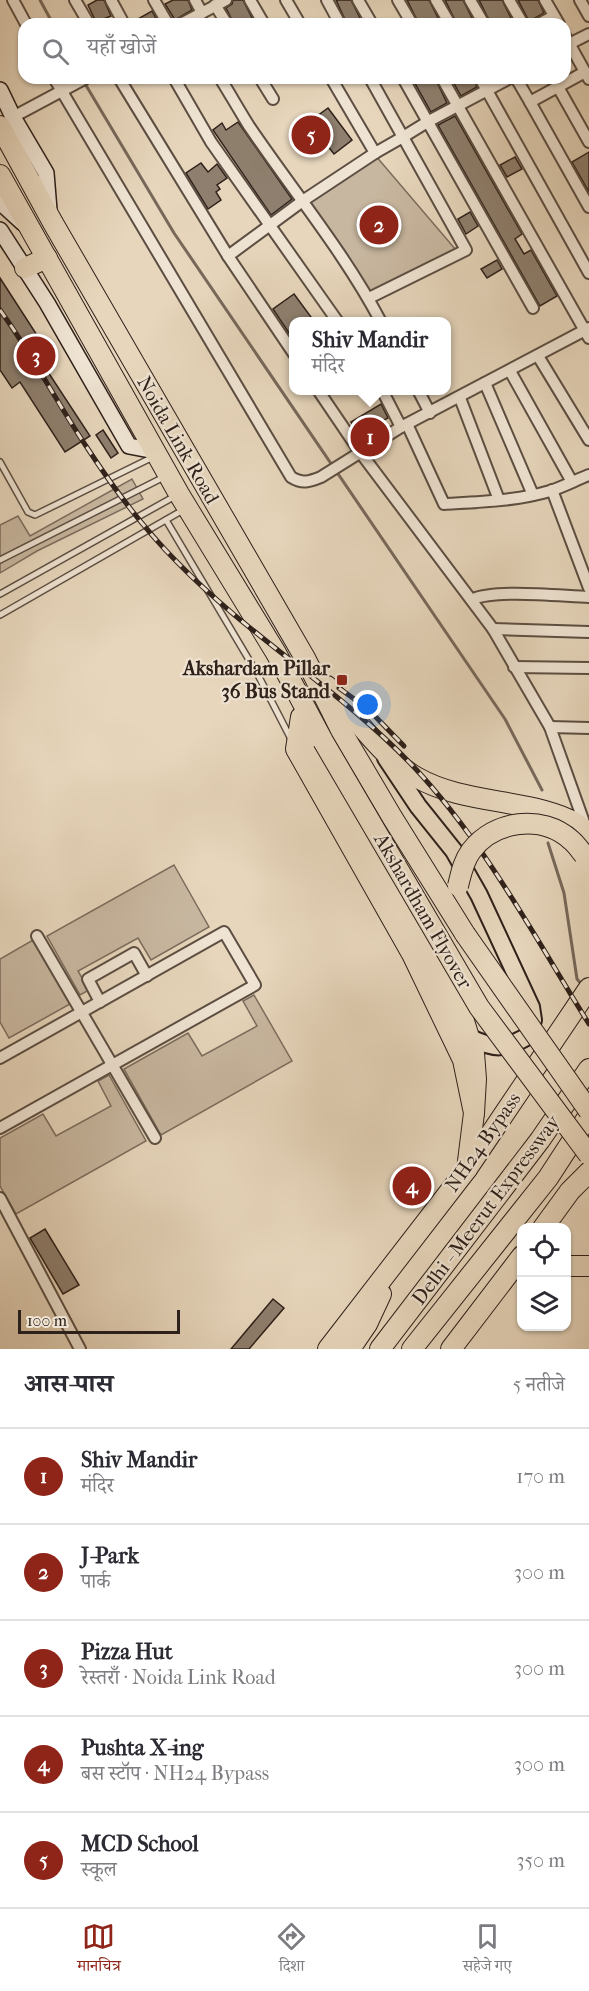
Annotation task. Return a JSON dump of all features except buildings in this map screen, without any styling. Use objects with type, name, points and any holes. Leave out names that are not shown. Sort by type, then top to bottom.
[{"type":"highway","name":"Noida Link Road","points":[[6,122],[20,165],[305,658]]},
{"type":"highway","name":"Noida Link Road","points":[[0,175],[183,501],[276,653]]},
{"type":"highway","points":[[25,268],[47,258]]},
{"type":"highway","points":[[276,653],[317,752],[463,1017],[474,1053],[476,1079],[467,1169]]},
{"type":"highway","name":"Akshardham Flyover","points":[[276,653],[323,741],[479,1007],[589,1155]]},
{"type":"highway","points":[[305,658],[394,761],[416,777],[442,789],[512,803],[548,813],[572,821],[589,833]]},
{"type":"highway","name":"Akshardham Flyover","points":[[305,658],[343,734],[465,934],[589,1113]]},
{"type":"highway","points":[[301,717],[296,749],[412,954],[463,1059],[474,1113]]},
{"type":"highway","points":[[465,934],[458,886],[462,868],[471,851],[484,837],[500,828],[519,824],[538,824],[556,830],[571,840],[589,865]]},
{"type":"highway","name":"NH24 Bypass","points":[[328,1349],[467,1169],[589,988]]},
{"type":"highway","name":"Delhi - Meerut Expressway","points":[[380,1349],[540,1140],[589,1069]]},
{"type":"highway","name":"Delhi - Meerut Expressway","points":[[412,1349],[548,1178],[589,1113]]},
{"type":"highway","points":[[546,1223],[570,1191],[589,1172]]},
{"type":"highway","points":[[350,1349],[367,1324],[396,1262]]},
{"type":"highway","points":[[451,1349],[517,1263]]},
{"type":"highway","points":[[571,1266],[589,1266]]},
{"type":"highway","points":[[498,1288],[517,1280]]},
{"type":"main road","points":[[369,733],[418,806],[454,851],[479,895],[531,1006],[532,1020],[528,1036],[511,1046],[487,1045],[470,1038]]},
{"type":"street","points":[[13,0],[23,18]]},
{"type":"street","points":[[75,0],[86,18]]},
{"type":"street","points":[[111,0],[121,18]]},
{"type":"street","points":[[154,0],[164,18]]},
{"type":"street","points":[[195,0],[202,13]]},
{"type":"street","points":[[194,18],[226,0]]},
{"type":"street","points":[[250,0],[260,18]]},
{"type":"street","points":[[286,0],[296,18]]},
{"type":"street","points":[[327,0],[337,18]]},
{"type":"street","points":[[358,0],[368,18]]},
{"type":"street","points":[[398,0],[408,18]]},
{"type":"street","points":[[436,0],[446,18]]},
{"type":"street","points":[[470,0],[480,18]]},
{"type":"street","points":[[509,0],[520,18]]},
{"type":"street","points":[[545,0],[555,18]]},
{"type":"street","points":[[580,0],[589,15]]},
{"type":"street","points":[[215,5],[223,18]]},
{"type":"street","points":[[571,39],[589,34]]},
{"type":"street","points":[[571,47],[587,75],[571,82]]},
{"type":"street","points":[[57,84],[291,477],[299,482],[310,482],[321,477],[404,426],[588,332],[446,84]]},
{"type":"street","points":[[6,122],[76,84]]},
{"type":"street","points":[[123,84],[228,256],[289,347]]},
{"type":"street","points":[[177,84],[210,141],[335,317]]},
{"type":"street","points":[[224,84],[248,125],[304,200],[369,298],[379,317]]},
{"type":"street","points":[[264,84],[273,99]]},
{"type":"street","points":[[335,84],[375,153]]},
{"type":"street","points":[[369,298],[466,250],[373,84]]},
{"type":"street","points":[[407,84],[429,120],[532,308]]},
{"type":"street","points":[[483,84],[589,273]]},
{"type":"street","points":[[228,256],[304,200],[375,153],[429,120],[499,84]]},
{"type":"street","points":[[520,84],[589,207]]},
{"type":"street","points":[[530,102],[565,84]]},
{"type":"street","points":[[558,87],[589,142]]},
{"type":"street","points":[[0,90],[6,122],[46,173],[48,207],[53,223]]},
{"type":"street","points":[[0,202],[32,231]]},
{"type":"street","points":[[0,230],[25,268],[129,446],[156,453]]},
{"type":"street","points":[[538,356],[589,440]]},
{"type":"street","points":[[510,371],[572,482]]},
{"type":"street","points":[[485,383],[533,495]]},
{"type":"street","points":[[321,395],[360,452],[493,629],[550,728],[589,833]]},
{"type":"street","points":[[385,395],[404,426],[444,504],[533,495],[589,475]]},
{"type":"street","points":[[421,395],[430,413]]},
{"type":"street","points":[[459,398],[500,500]]},
{"type":"street","points":[[552,490],[589,588]]},
{"type":"street","points":[[472,599],[482,595],[514,594],[589,597]]},
{"type":"street","points":[[493,629],[589,632]]},
{"type":"street","points":[[514,667],[589,668]]},
{"type":"street","points":[[550,728],[589,728]]},
{"type":"street","points":[[0,1128],[255,985],[224,932],[82,1013],[1,1054]]},
{"type":"street","points":[[37,936],[155,1138]]},
{"type":"street","points":[[100,1002],[88,979],[134,953],[147,976]]},
{"type":"street","points":[[0,1198],[80,1349]]},
{"type":"lane","points":[[0,462],[28,512],[34,515],[156,453]]},
{"type":"lane","points":[[0,560],[168,474]]},
{"type":"lane","points":[[0,615],[166,520],[183,501]]},
{"type":"lane","points":[[0,594],[183,501]]},
{"type":"lane","points":[[166,520],[258,675],[296,749]]},
{"type":"shaded area","points":[[375,155],[456,250],[369,296],[307,201]]},
{"type":"shaded area","points":[[132,479],[143,499],[37,551],[0,573],[0,525],[18,516],[30,536]]},
{"type":"shaded area","points":[[174,865],[209,927],[151,960],[138,938],[78,971],[89,990],[80,995],[47,936]]},
{"type":"shaded area","points":[[33,940],[70,1004],[9,1038],[0,1022],[0,959]]},
{"type":"shaded area","points":[[254,995],[292,1061],[161,1135],[124,1069],[188,1033],[202,1056],[257,1026],[243,1001]]},
{"type":"shaded area","points":[[109,1075],[146,1141],[16,1214],[0,1186],[0,1138],[43,1114],[56,1136],[111,1106],[98,1081]]},
{"type":"waterway","points":[[40,0],[50,18]]},
{"type":"waterway","points":[[85,84],[174,233],[505,719],[542,790]]},
{"type":"waterway","points":[[548,843],[564,893],[577,979],[583,986]]},
{"type":"railway","points":[[0,310],[98,464],[165,550],[235,615],[355,712],[412,765],[438,794],[507,890],[589,1024]]},
{"type":"railway","points":[[339,688],[368,709],[404,746]]},
{"type":"place","name":"MCD School","points":[[311,135]]},
{"type":"place","name":"J-Park","points":[[379,225]]},
{"type":"place","name":"Pizza Hut","points":[[36,356]]},
{"type":"place","name":"Shiv Mandir","points":[[370,437]]},
{"type":"place","name":"Akshardam Pillar 36 Bus Stand","points":[[342,680]]},
{"type":"place","name":"Pushta X-ing","points":[[412,1186]]}]
